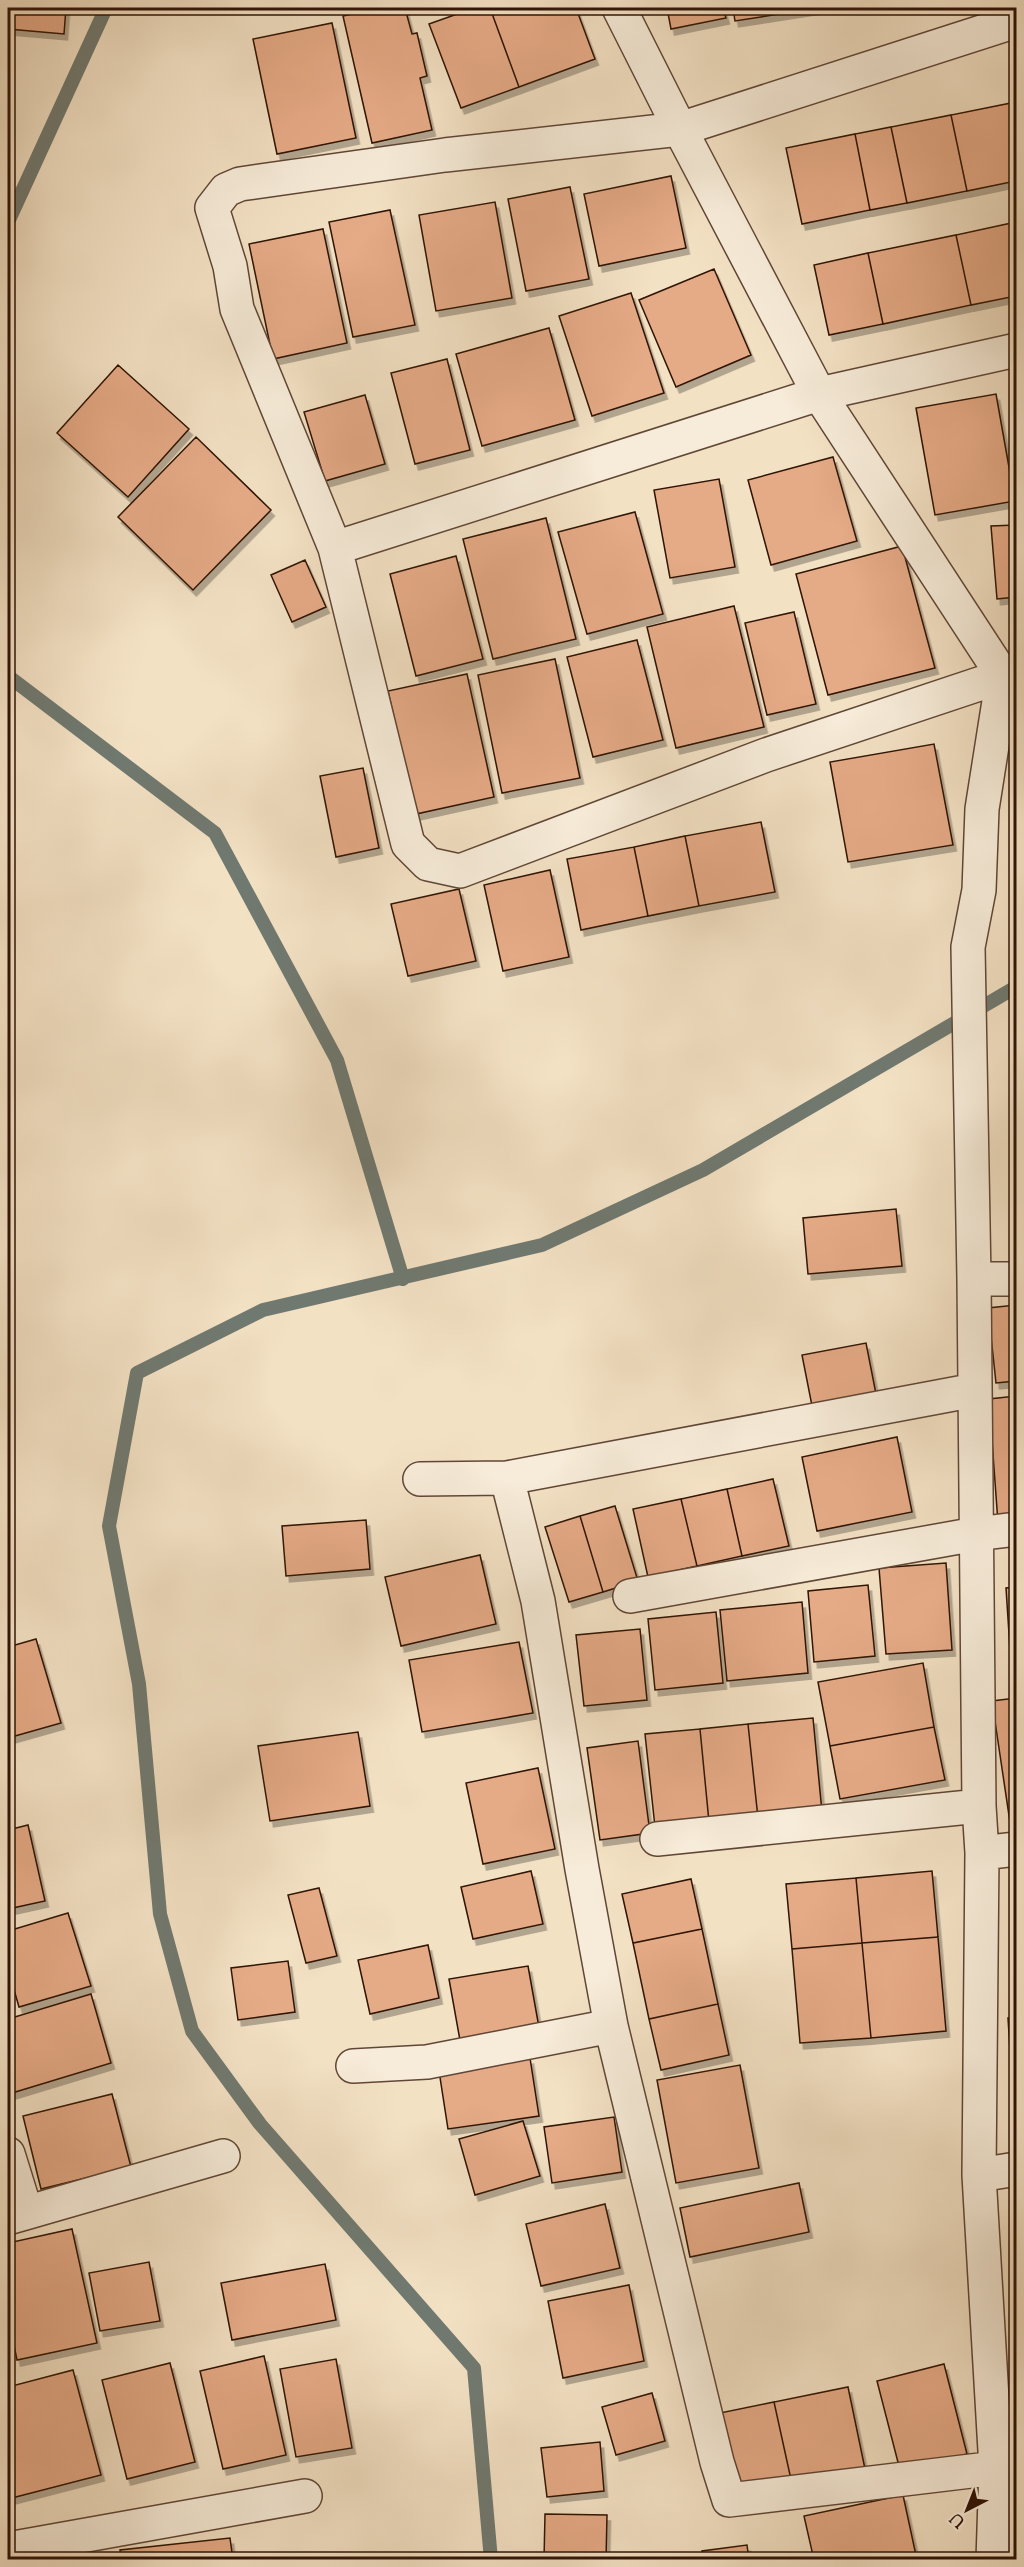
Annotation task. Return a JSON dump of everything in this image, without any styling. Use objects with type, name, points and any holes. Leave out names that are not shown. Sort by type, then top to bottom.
[{"type":"street","points":[[619,8],[819,394],[1010,674],[982,809],[980,890],[968,947],[979,1806],[982,1853],[980,2175],[1001,2551]]},
{"type":"street","points":[[1010,674],[766,755],[460,872],[428,864],[408,844],[335,548],[237,309],[230,266],[212,208],[226,190],[240,184],[434,156],[680,129],[1017,21]]},
{"type":"street","points":[[335,548],[819,394],[1017,350]]},
{"type":"street","points":[[974,1279],[1017,1279]]},
{"type":"street","points":[[420,1479],[507,1478],[975,1390]]},
{"type":"street","points":[[507,1478],[538,1601],[582,1869],[611,2026],[729,2500],[996,2468]]},
{"type":"street","points":[[630,1596],[976,1534],[1017,1529]]},
{"type":"street","points":[[657,1839],[979,1806]]},
{"type":"street","points":[[982,1853],[1017,1849]]},
{"type":"street","points":[[353,2066],[427,2062],[611,2026]]},
{"type":"street","points":[[8,2154],[17,2215],[223,2156]]},
{"type":"street","points":[[980,2175],[1017,2169]]},
{"type":"street","points":[[8,2549],[305,2496]]},
{"type":"building","points":[[8,8],[66,8],[64,34],[8,29]]},
{"type":"building","points":[[380,8],[405,8],[412,34],[417,33],[427,76],[420,78],[432,130],[372,143],[343,16]]},
{"type":"building","points":[[474,8],[490,8],[519,87],[461,108],[429,24]]},
{"type":"building","points":[[490,8],[576,8],[595,59],[519,87]]},
{"type":"building","points":[[667,8],[723,8],[726,18],[671,29]]},
{"type":"building","points":[[733,8],[818,8],[735,21]]},
{"type":"building","points":[[332,23],[356,138],[277,154],[253,39]]},
{"type":"building","points":[[1016,102],[1016,181],[967,191],[951,115]]},
{"type":"building","points":[[951,115],[967,191],[907,203],[891,127]]},
{"type":"building","points":[[891,127],[907,203],[870,210],[855,134]]},
{"type":"building","points":[[855,134],[870,210],[802,224],[786,148]]},
{"type":"building","points":[[671,176],[686,248],[599,266],[584,194]]},
{"type":"building","points":[[570,187],[589,279],[526,291],[508,199]]},
{"type":"building","points":[[495,202],[512,298],[436,311],[419,215]]},
{"type":"building","points":[[390,210],[415,325],[353,337],[329,222]]},
{"type":"building","points":[[1016,222],[1016,296],[971,305],[956,235]]},
{"type":"building","points":[[323,229],[347,343],[273,359],[249,244]]},
{"type":"building","points":[[956,235],[971,305],[883,324],[868,253]]},
{"type":"building","points":[[868,253],[883,324],[829,335],[814,265]]},
{"type":"building","points":[[714,269],[751,355],[676,387],[639,300]]},
{"type":"building","points":[[631,293],[664,393],[592,416],[559,316]]},
{"type":"building","points":[[549,328],[575,420],[482,446],[456,354]]},
{"type":"building","points":[[447,359],[470,450],[415,464],[391,373]]},
{"type":"building","points":[[118,365],[189,429],[128,497],[57,433]]},
{"type":"building","points":[[996,394],[1015,501],[935,515],[916,408]]},
{"type":"building","points":[[365,395],[385,464],[325,481],[304,412]]},
{"type":"building","points":[[196,437],[271,510],[193,590],[118,517]]},
{"type":"building","points":[[833,457],[857,541],[771,565],[748,480]]},
{"type":"building","points":[[719,479],[735,567],[670,578],[654,490]]},
{"type":"building","points":[[635,512],[663,614],[587,634],[558,532]]},
{"type":"building","points":[[546,518],[576,639],[493,659],[463,539]]},
{"type":"building","points":[[1016,525],[1016,597],[997,599],[991,526]]},
{"type":"building","points":[[902,546],[935,668],[828,695],[796,574]]},
{"type":"building","points":[[456,556],[483,659],[416,676],[390,574]]},
{"type":"building","points":[[305,560],[326,607],[292,622],[271,575]]},
{"type":"building","points":[[734,606],[764,727],[676,748],[647,627]]},
{"type":"building","points":[[794,612],[816,704],[767,715],[745,623]]},
{"type":"building","points":[[637,640],[663,740],[593,757],[567,657]]},
{"type":"building","points":[[555,659],[580,778],[502,793],[478,675]]},
{"type":"building","points":[[467,674],[494,797],[416,814],[388,691]]},
{"type":"building","points":[[934,744],[953,845],[848,862],[830,762]]},
{"type":"building","points":[[363,768],[379,848],[336,857],[320,776]]},
{"type":"building","points":[[761,822],[775,892],[699,906],[685,836]]},
{"type":"building","points":[[685,836],[699,906],[648,916],[634,847]]},
{"type":"building","points":[[634,847],[648,916],[581,930],[567,859]]},
{"type":"building","points":[[550,870],[569,957],[503,971],[484,885]]},
{"type":"building","points":[[459,889],[476,961],[408,976],[391,904]]},
{"type":"building","points":[[1013,1156],[1016,1156],[1016,1256]]},
{"type":"building","points":[[896,1209],[902,1266],[808,1274],[803,1218]]},
{"type":"building","points":[[1016,1305],[1016,1381],[996,1383],[988,1308]]},
{"type":"building","points":[[866,1343],[877,1399],[813,1411],[802,1355]]},
{"type":"building","points":[[1016,1396],[1016,1522],[998,1523],[989,1399]]},
{"type":"building","points":[[897,1437],[912,1512],[817,1531],[802,1457]]},
{"type":"building","points":[[773,1479],[789,1546],[742,1556],[727,1489]]},
{"type":"building","points":[[727,1489],[742,1556],[697,1566],[681,1499]]},
{"type":"building","points":[[681,1499],[697,1566],[648,1577],[633,1509]]},
{"type":"building","points":[[615,1506],[638,1581],[603,1592],[580,1516]]},
{"type":"building","points":[[580,1516],[603,1592],[569,1602],[545,1527]]},
{"type":"building","points":[[366,1520],[370,1569],[286,1576],[282,1526]]},
{"type":"building","points":[[480,1555],[496,1624],[401,1646],[385,1577]]},
{"type":"building","points":[[946,1563],[952,1650],[886,1654],[879,1568]]},
{"type":"building","points":[[868,1585],[875,1656],[814,1662],[808,1591]]},
{"type":"building","points":[[1016,1587],[1016,1680],[1012,1680],[1006,1588]]},
{"type":"building","points":[[802,1602],[808,1673],[727,1681],[720,1610]]},
{"type":"building","points":[[716,1612],[723,1683],[655,1690],[648,1619]]},
{"type":"building","points":[[640,1629],[647,1700],[584,1706],[576,1635]]},
{"type":"building","points":[[36,1639],[61,1723],[8,1738],[8,1647]]},
{"type":"building","points":[[519,1642],[533,1713],[422,1732],[409,1660]]},
{"type":"building","points":[[923,1663],[934,1727],[830,1746],[818,1682]]},
{"type":"building","points":[[1016,1698],[1016,1828],[1011,1829],[992,1701]]},
{"type":"building","points":[[813,1718],[822,1812],[758,1818],[748,1724]]},
{"type":"building","points":[[748,1724],[758,1818],[709,1822],[700,1729]]},
{"type":"building","points":[[934,1727],[945,1780],[840,1799],[830,1746]]},
{"type":"building","points":[[700,1729],[709,1822],[655,1827],[645,1734]]},
{"type":"building","points":[[358,1732],[370,1806],[270,1821],[258,1746]]},
{"type":"building","points":[[638,1741],[650,1833],[600,1840],[587,1748]]},
{"type":"building","points":[[538,1768],[555,1849],[483,1864],[466,1783]]},
{"type":"building","points":[[28,1825],[45,1901],[8,1909],[8,1830]]},
{"type":"building","points":[[531,1871],[543,1924],[473,1939],[461,1887]]},
{"type":"building","points":[[932,1871],[938,1937],[862,1943],[856,1878]]},
{"type":"building","points":[[856,1878],[862,1943],[792,1949],[786,1884]]},
{"type":"building","points":[[691,1879],[702,1929],[633,1943],[622,1894]]},
{"type":"building","points":[[319,1888],[337,1956],[306,1963],[288,1895]]},
{"type":"building","points":[[68,1913],[91,1986],[19,2007],[8,1969],[8,1931]]},
{"type":"building","points":[[702,1929],[718,2004],[649,2019],[633,1943]]},
{"type":"building","points":[[938,1937],[946,2031],[871,2038],[862,1943]]},
{"type":"building","points":[[862,1943],[871,2038],[800,2043],[792,1949]]},
{"type":"building","points":[[428,1945],[439,1998],[370,2014],[358,1960]]},
{"type":"building","points":[[288,1961],[295,2012],[238,2020],[231,1968]]},
{"type":"building","points":[[528,1966],[540,2033],[461,2046],[449,1979]]},
{"type":"building","points":[[91,1994],[111,2063],[12,2093],[8,2079],[8,2019]]},
{"type":"building","points":[[718,2004],[729,2055],[661,2070],[649,2019]]},
{"type":"building","points":[[1008,2018],[1016,2018],[1016,2097],[1013,2097]]},
{"type":"building","points":[[530,2058],[539,2116],[448,2129],[439,2071]]},
{"type":"building","points":[[740,2065],[759,2168],[676,2183],[657,2080]]},
{"type":"building","points":[[112,2094],[131,2167],[41,2189],[23,2116]]},
{"type":"building","points":[[614,2117],[622,2172],[552,2183],[544,2127]]},
{"type":"building","points":[[523,2121],[540,2176],[475,2195],[459,2139]]},
{"type":"building","points":[[799,2183],[809,2232],[690,2257],[680,2208]]},
{"type":"building","points":[[605,2204],[620,2268],[541,2286],[526,2224]]},
{"type":"building","points":[[72,2229],[97,2343],[17,2360],[8,2316],[8,2243]]},
{"type":"building","points":[[149,2262],[160,2321],[100,2331],[89,2273]]},
{"type":"building","points":[[325,2264],[336,2320],[232,2340],[221,2283]]},
{"type":"building","points":[[629,2285],[644,2361],[563,2378],[548,2301]]},
{"type":"building","points":[[264,2356],[286,2455],[223,2469],[200,2371]]},
{"type":"building","points":[[336,2359],[352,2448],[296,2457],[280,2369]]},
{"type":"building","points":[[170,2363],[195,2462],[127,2479],[102,2380]]},
{"type":"building","points":[[944,2364],[967,2454],[900,2470],[877,2381]]},
{"type":"building","points":[[73,2370],[101,2475],[8,2499],[8,2387]]},
{"type":"building","points":[[848,2387],[865,2469],[792,2484],[774,2402]]},
{"type":"building","points":[[652,2393],[665,2441],[616,2455],[602,2407]]},
{"type":"building","points":[[774,2402],[792,2484],[732,2495],[715,2414]]},
{"type":"building","points":[[600,2442],[604,2491],[547,2497],[541,2448]]},
{"type":"building","points":[[903,2495],[917,2560],[814,2560],[804,2516]]},
{"type":"building","points":[[545,2514],[607,2515],[606,2560],[544,2560]]},
{"type":"building","points":[[230,2538],[233,2560],[121,2560],[120,2550]]},
{"type":"building","points":[[747,2545],[749,2560],[703,2560],[702,2551]]},
{"type":"waterway","points":[[8,222],[106,8]]},
{"type":"waterway","points":[[8,676],[215,833],[337,1060],[403,1279]]},
{"type":"waterway","points":[[491,2560],[474,2368],[260,2124],[192,2031],[160,1914],[139,1684],[109,1526],[137,1373],[263,1310],[542,1245],[703,1170],[1016,987]]}]
